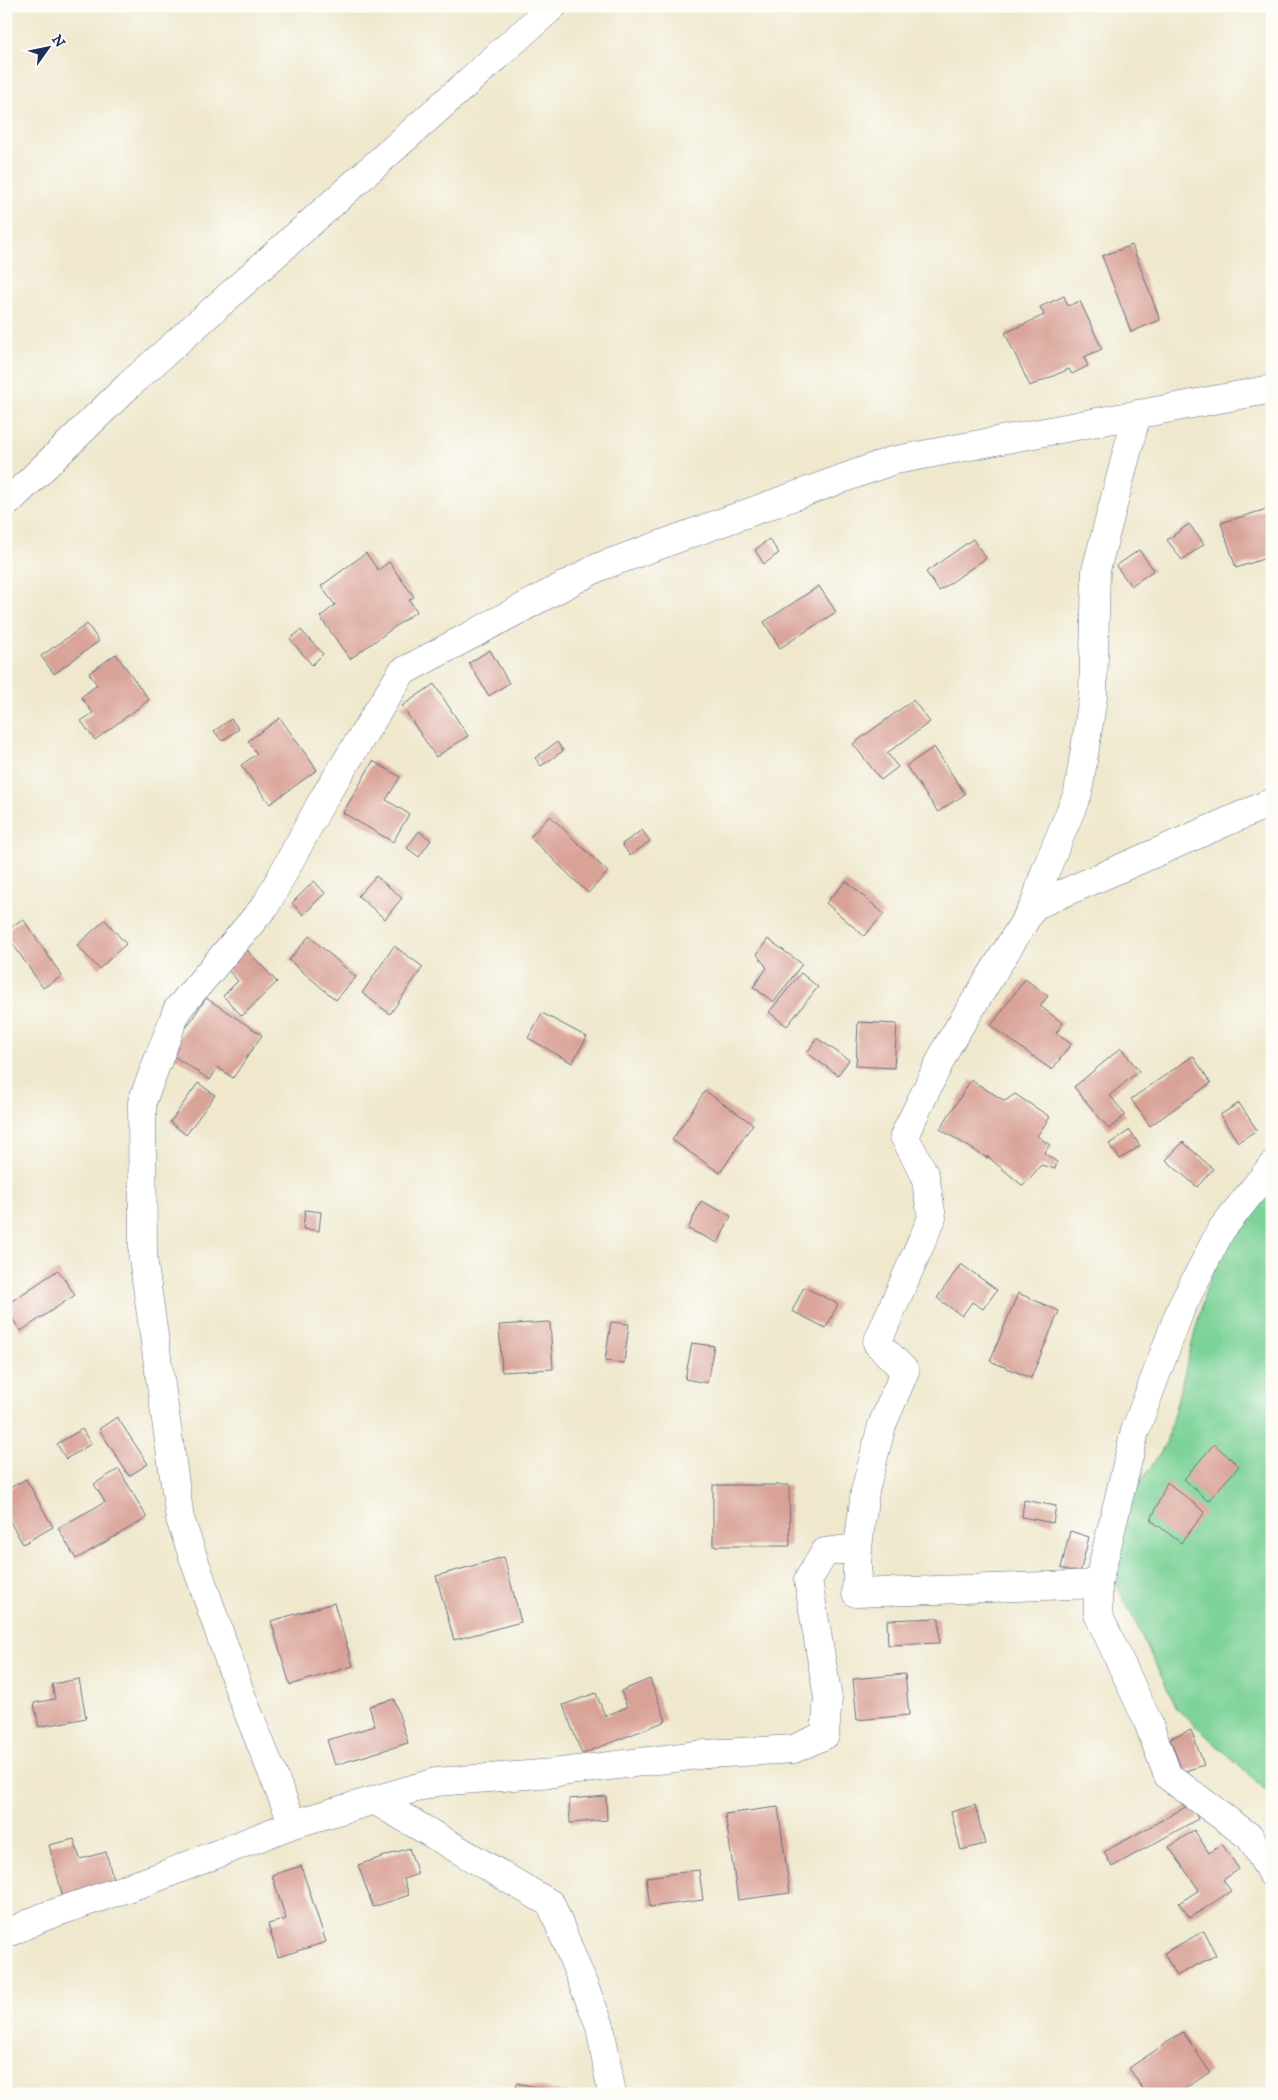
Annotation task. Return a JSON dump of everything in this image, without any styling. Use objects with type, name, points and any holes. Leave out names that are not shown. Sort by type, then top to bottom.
[{"type":"street","points":[[6,504],[128,386],[553,6]]},
{"type":"street","points":[[293,1824],[241,1695],[180,1520],[143,1258],[142,1102],[177,1010],[266,905],[322,801],[402,672],[599,567],[892,461],[1272,389]]},
{"type":"street","points":[[1098,1584],[856,1593],[858,1548],[865,1491],[882,1425],[905,1372],[877,1344],[932,1218],[925,1175],[904,1136],[948,1045],[1034,906],[1045,872],[1078,792],[1093,698],[1096,570],[1137,414]]},
{"type":"street","points":[[1034,906],[1272,802]]},
{"type":"street","points":[[1272,1166],[1221,1230],[1181,1308],[1135,1431],[1098,1584],[1098,1614],[1148,1722],[1168,1776],[1250,1837],[1272,1874]]},
{"type":"street","points":[[6,1934],[43,1917],[156,1878],[293,1824],[436,1782],[553,1773],[706,1754],[794,1749],[825,1735],[828,1698],[808,1580],[825,1552],[858,1548]]},
{"type":"street","points":[[374,1800],[551,1904],[600,2026],[612,2094]]},
{"type":"green space","points":[[1272,1143],[1272,1796],[1177,1709],[1099,1548],[1166,1443],[1207,1286]]},
{"type":"building","points":[[1132,245],[1160,320],[1131,332],[1102,256]]},
{"type":"building","points":[[1064,296],[1068,306],[1080,301],[1102,349],[1084,357],[1088,366],[1072,374],[1069,369],[1030,386],[1005,333],[1044,315],[1040,307]]},
{"type":"building","points":[[1270,508],[1272,514],[1272,556],[1236,568],[1221,523]]},
{"type":"building","points":[[1189,524],[1204,544],[1182,560],[1167,540]]},
{"type":"building","points":[[769,539],[779,553],[764,564],[755,550]]},
{"type":"building","points":[[973,539],[986,558],[939,591],[926,572]]},
{"type":"building","points":[[1139,550],[1154,570],[1131,586],[1116,566]]},
{"type":"building","points":[[366,553],[378,570],[389,562],[414,597],[409,600],[417,611],[350,659],[320,617],[335,605],[321,586]]},
{"type":"building","points":[[819,586],[836,612],[780,648],[764,622]]},
{"type":"building","points":[[87,624],[99,641],[54,674],[41,656]]},
{"type":"building","points":[[301,630],[323,654],[312,665],[290,639]]},
{"type":"building","points":[[490,650],[509,683],[489,696],[469,663]]},
{"type":"building","points":[[116,654],[149,700],[95,740],[81,721],[93,713],[81,697],[97,685],[89,673]]},
{"type":"building","points":[[434,684],[468,736],[436,757],[402,706]]},
{"type":"building","points":[[913,700],[930,722],[887,753],[898,767],[881,780],[853,744]]},
{"type":"building","points":[[280,718],[317,770],[270,804],[241,765],[257,754],[248,741]]},
{"type":"building","points":[[231,719],[239,729],[222,741],[214,731]]},
{"type":"building","points":[[557,742],[563,751],[541,766],[535,758]]},
{"type":"building","points":[[934,747],[965,794],[938,812],[906,766]]},
{"type":"building","points":[[373,761],[400,777],[386,800],[409,814],[393,842],[343,813]]},
{"type":"building","points":[[550,816],[608,872],[588,893],[530,837]]},
{"type":"building","points":[[642,830],[650,841],[630,856],[622,844]]},
{"type":"building","points":[[419,831],[431,840],[419,857],[407,848]]},
{"type":"building","points":[[376,876],[402,898],[385,919],[358,896]]},
{"type":"building","points":[[314,881],[325,893],[303,915],[292,903]]},
{"type":"building","points":[[846,881],[884,914],[864,936],[826,903]]},
{"type":"building","points":[[23,919],[62,976],[43,988],[6,934],[6,930]]},
{"type":"building","points":[[105,920],[126,944],[99,969],[77,945]]},
{"type":"building","points":[[309,936],[356,977],[336,1000],[289,960]]},
{"type":"building","points":[[768,939],[802,964],[774,1002],[753,987],[767,968],[757,954]]},
{"type":"building","points":[[394,946],[423,967],[390,1014],[362,993]]},
{"type":"building","points":[[246,949],[277,982],[242,1016],[223,996],[238,981],[226,968]]},
{"type":"building","points":[[801,973],[818,987],[787,1026],[769,1012]]},
{"type":"building","points":[[1025,979],[1048,996],[1040,1006],[1063,1023],[1056,1033],[1071,1044],[1052,1070],[991,1026]]},
{"type":"building","points":[[206,998],[262,1035],[233,1078],[218,1067],[210,1080],[169,1053]]},
{"type":"building","points":[[542,1013],[587,1037],[572,1063],[528,1038]]},
{"type":"building","points":[[858,1022],[897,1024],[894,1068],[856,1066]]},
{"type":"building","points":[[817,1038],[849,1060],[838,1075],[807,1053]]},
{"type":"building","points":[[1121,1048],[1139,1071],[1110,1095],[1125,1115],[1109,1129],[1074,1087]]},
{"type":"building","points":[[1193,1056],[1211,1083],[1150,1126],[1131,1099]]},
{"type":"building","points":[[971,1080],[1005,1101],[1015,1094],[1050,1117],[1037,1136],[1050,1145],[1044,1153],[1057,1162],[1055,1169],[1041,1165],[1023,1186],[987,1156],[987,1158],[940,1129]]},
{"type":"building","points":[[198,1083],[215,1095],[186,1135],[170,1122]]},
{"type":"building","points":[[705,1091],[753,1124],[720,1173],[672,1140]]},
{"type":"building","points":[[1239,1103],[1257,1130],[1238,1142],[1220,1115]]},
{"type":"building","points":[[1130,1130],[1140,1146],[1120,1159],[1109,1144]]},
{"type":"building","points":[[1183,1142],[1213,1169],[1197,1187],[1166,1160]]},
{"type":"building","points":[[701,1201],[731,1216],[718,1243],[688,1229]]},
{"type":"building","points":[[305,1210],[321,1212],[319,1231],[303,1229]]},
{"type":"building","points":[[961,1264],[997,1290],[983,1309],[972,1302],[962,1316],[937,1298]]},
{"type":"building","points":[[58,1270],[75,1295],[21,1331],[6,1310],[6,1305]]},
{"type":"building","points":[[804,1287],[838,1304],[826,1328],[792,1311]]},
{"type":"building","points":[[1018,1293],[1059,1311],[1031,1378],[990,1361]]},
{"type":"building","points":[[550,1322],[553,1369],[502,1372],[499,1325]]},
{"type":"building","points":[[611,1322],[629,1324],[624,1363],[605,1361]]},
{"type":"building","points":[[692,1343],[714,1346],[707,1383],[685,1379]]},
{"type":"building","points":[[117,1417],[148,1464],[129,1476],[99,1429]]},
{"type":"building","points":[[82,1429],[91,1444],[66,1459],[57,1444]]},
{"type":"building","points":[[1214,1444],[1239,1466],[1208,1501],[1184,1479]]},
{"type":"building","points":[[119,1469],[147,1518],[76,1559],[58,1528],[105,1502],[94,1484]]},
{"type":"building","points":[[26,1479],[53,1527],[23,1544],[6,1515],[6,1490]]},
{"type":"building","points":[[1167,1482],[1205,1512],[1181,1543],[1151,1520]]},
{"type":"building","points":[[713,1485],[789,1485],[790,1546],[713,1546]]},
{"type":"building","points":[[1024,1500],[1056,1506],[1053,1523],[1022,1517]]},
{"type":"building","points":[[1070,1531],[1089,1537],[1080,1573],[1061,1568]]},
{"type":"building","points":[[504,1557],[521,1622],[454,1640],[436,1576]]},
{"type":"building","points":[[334,1603],[353,1666],[290,1685],[271,1621]]},
{"type":"building","points":[[939,1618],[940,1643],[888,1645],[887,1620]]},
{"type":"building","points":[[905,1674],[909,1715],[857,1720],[853,1679]]},
{"type":"building","points":[[79,1679],[86,1718],[39,1727],[34,1703],[55,1699],[52,1684]]},
{"type":"building","points":[[650,1679],[666,1721],[582,1754],[563,1705],[596,1693],[605,1716],[627,1707],[621,1691]]},
{"type":"building","points":[[394,1699],[408,1743],[335,1765],[327,1740],[375,1726],[369,1706]]},
{"type":"building","points":[[1191,1730],[1204,1765],[1182,1772],[1170,1738]]},
{"type":"building","points":[[606,1796],[607,1820],[570,1823],[569,1799]]},
{"type":"building","points":[[1191,1804],[1198,1819],[1112,1867],[1104,1852]]},
{"type":"building","points":[[975,1805],[985,1844],[961,1850],[951,1812]]},
{"type":"building","points":[[778,1807],[790,1893],[738,1900],[725,1814]]},
{"type":"building","points":[[1194,1830],[1209,1853],[1222,1844],[1239,1869],[1223,1880],[1231,1891],[1190,1918],[1179,1903],[1199,1890],[1169,1847]]},
{"type":"building","points":[[74,1839],[80,1859],[106,1852],[115,1887],[64,1901],[49,1845]]},
{"type":"building","points":[[409,1848],[418,1874],[404,1879],[409,1895],[373,1907],[358,1865]]},
{"type":"building","points":[[301,1866],[326,1942],[278,1957],[268,1924],[286,1919],[272,1875]]},
{"type":"building","points":[[699,1870],[703,1900],[650,1907],[646,1877]]},
{"type":"building","points":[[1204,1931],[1216,1955],[1176,1976],[1164,1953]]},
{"type":"building","points":[[1183,2032],[1210,2072],[1177,2094],[1146,2094],[1129,2068]]},
{"type":"building","points":[[517,2083],[566,2093],[566,2094],[515,2094]]}]
